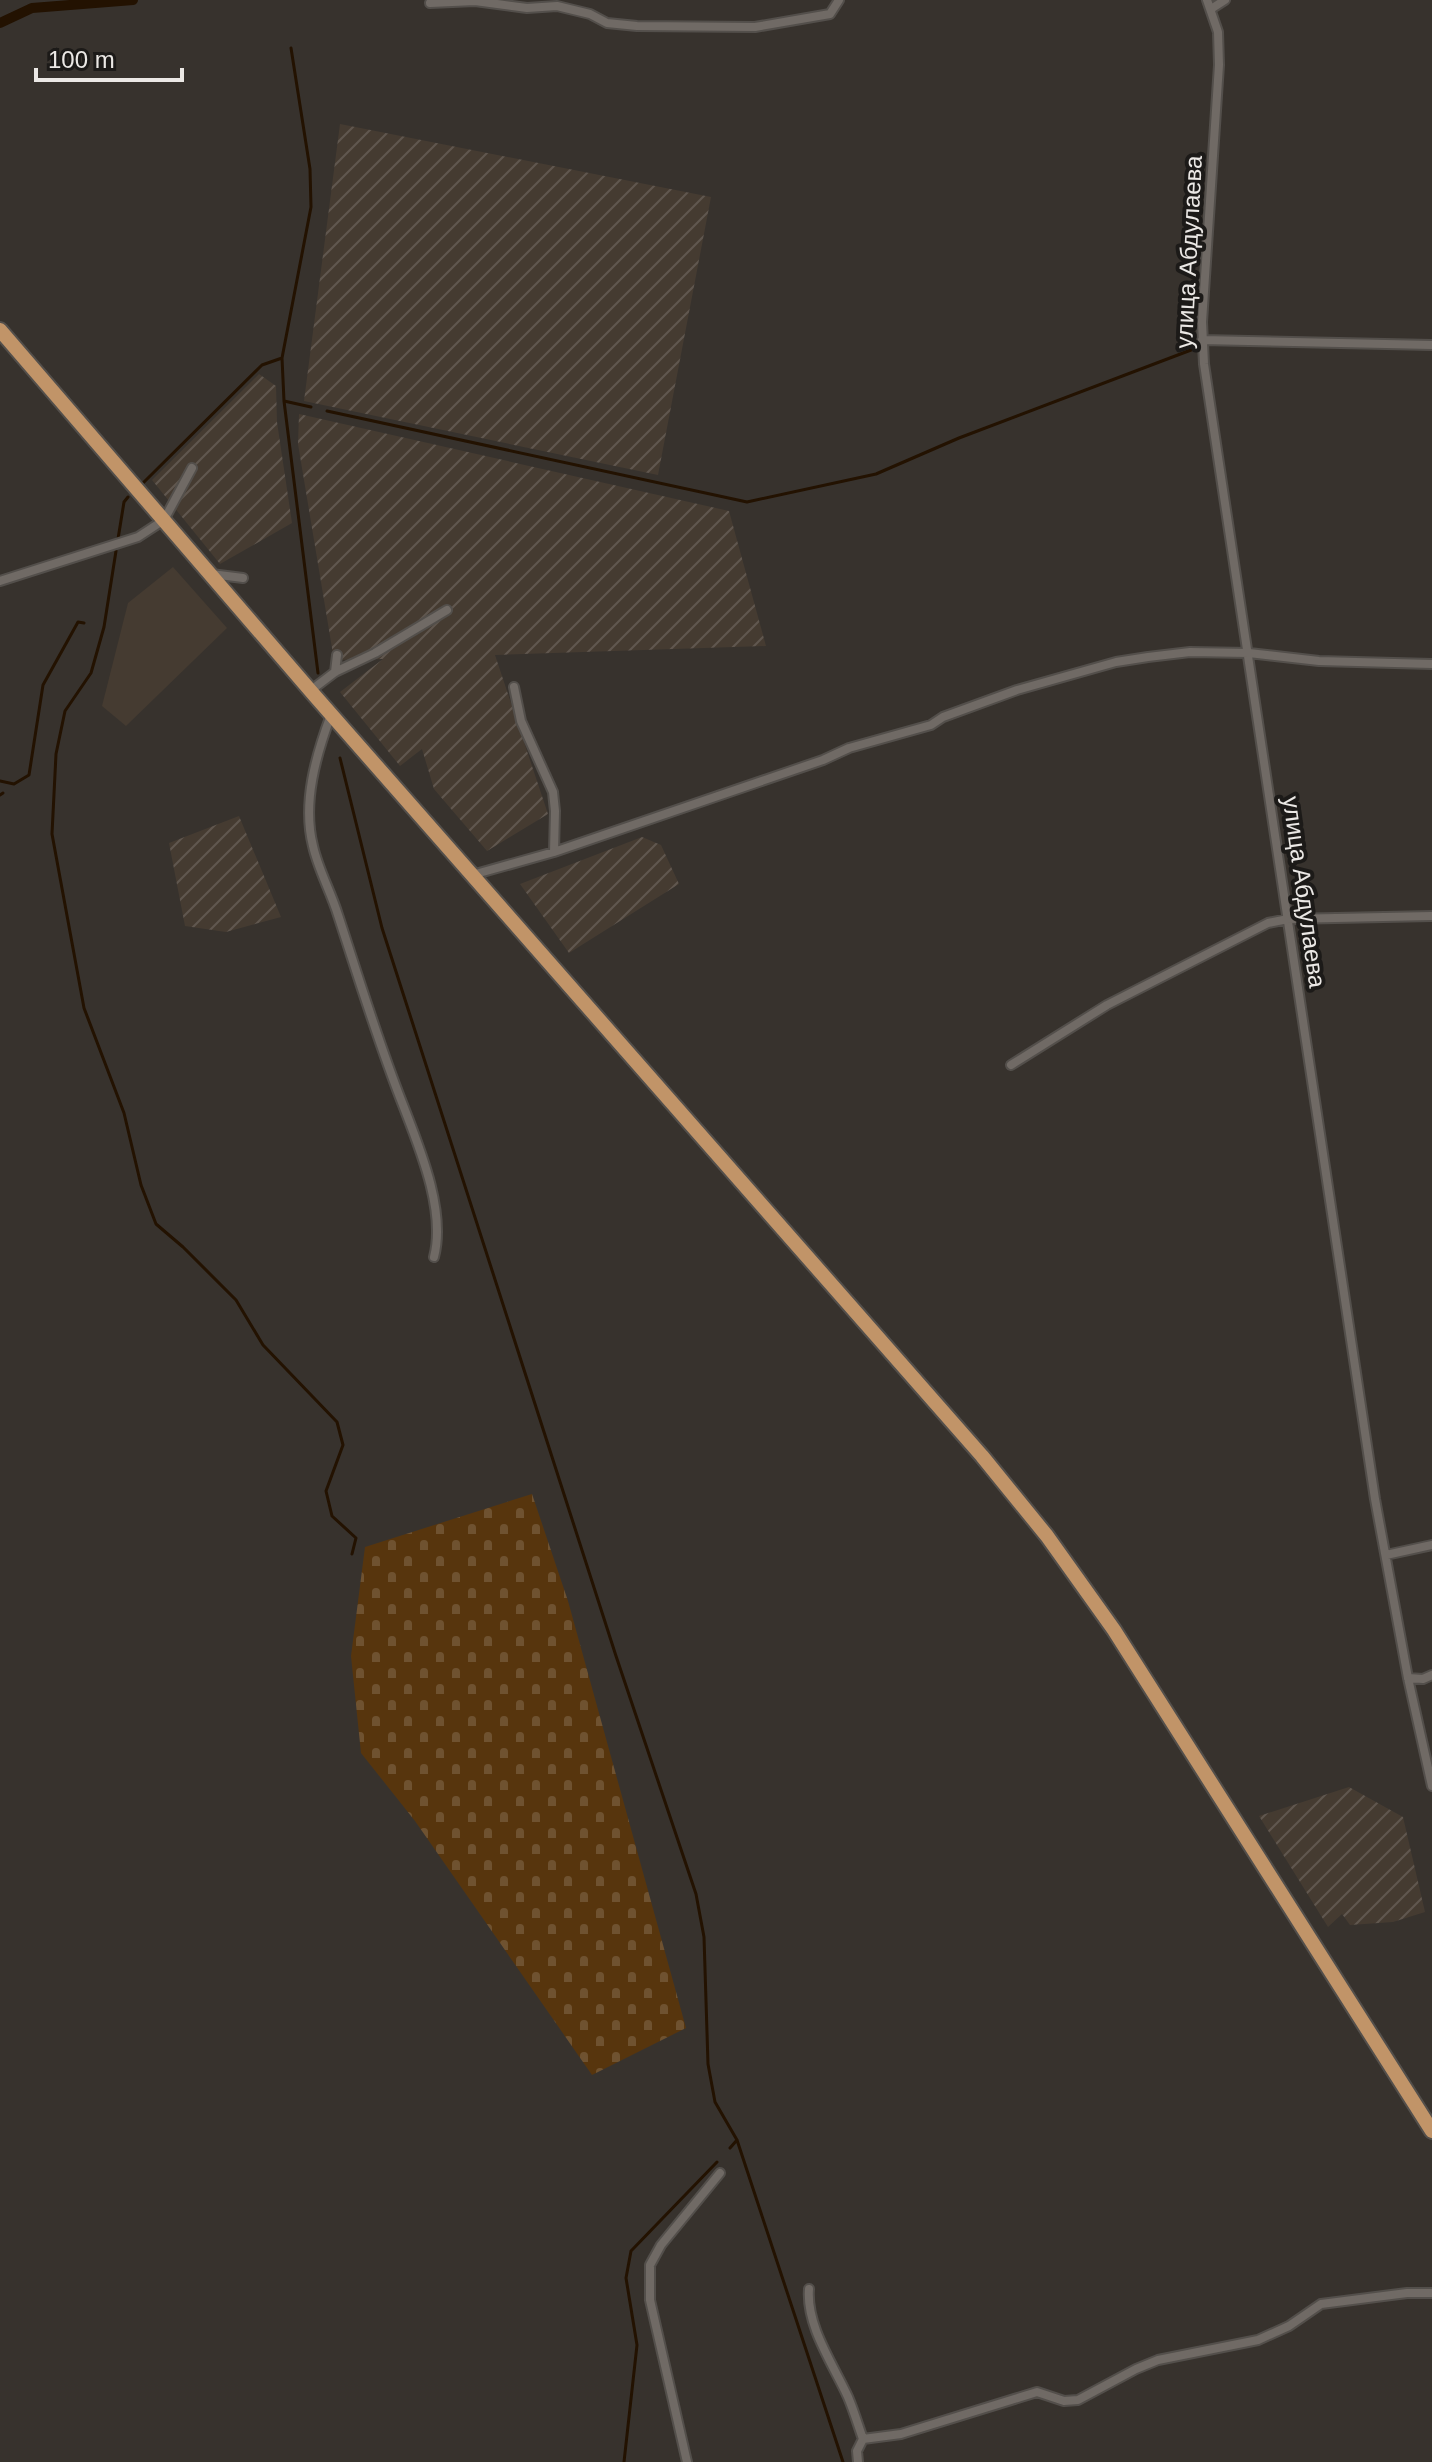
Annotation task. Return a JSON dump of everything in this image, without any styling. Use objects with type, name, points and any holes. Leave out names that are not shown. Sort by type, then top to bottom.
[{"type":"highway","points":[[0,330],[310,691],[972,1444],[1047,1536],[1145,1678],[1432,2131]]},
{"type":"street","points":[[430,3],[475,1],[527,8],[557,6],[575,9],[616,25],[755,27],[830,14],[839,0]]},
{"type":"street","name":"улица Абдулаева","points":[[1207,0],[1218,32],[1219,65],[1202,340],[1375,1499],[1408,1678],[1432,1786]]},
{"type":"street","points":[[1211,9],[1225,0]]},
{"type":"street","points":[[1202,340],[1432,345]]},
{"type":"street","points":[[0,581],[128,541],[164,520],[192,468]]},
{"type":"street","points":[[211,574],[243,578]]},
{"type":"street","points":[[310,691],[335,672],[375,653],[447,610]]},
{"type":"street","points":[[472,875],[554,852],[823,760],[849,748],[931,725],[943,717],[1017,690],[1116,662],[1190,652],[1249,653],[1319,661],[1432,664]]},
{"type":"street","points":[[335,672],[337,655]]},
{"type":"street","points":[[514,687],[521,721],[553,792],[554,852]]},
{"type":"street","points":[[331,715],[318,750],[311,787],[312,845],[338,912],[374,1033],[424,1160],[439,1237],[434,1257]]},
{"type":"street","points":[[1011,1065],[1107,1005],[1268,923],[1288,919],[1432,916]]},
{"type":"street","points":[[1386,1555],[1432,1545]]},
{"type":"street","points":[[1408,1678],[1423,1679],[1432,1675]]},
{"type":"street","points":[[687,2462],[650,2300],[650,2265],[661,2245],[720,2173]]},
{"type":"street","points":[[809,2289],[817,2331],[852,2406],[863,2439],[857,2451],[858,2462]]},
{"type":"street","points":[[863,2439],[901,2434],[1037,2392],[1064,2401],[1078,2400],[1158,2360],[1258,2340],[1289,2326],[1321,2304],[1407,2293],[1432,2293]]},
{"type":"shaded area","points":[[340,124],[711,197],[658,475],[304,401]]},
{"type":"shaded area","points":[[259,374],[276,386],[277,422],[292,523],[220,564],[152,480]]},
{"type":"shaded area","points":[[299,414],[729,511],[766,646],[495,655],[548,814],[487,851],[434,789],[422,749],[400,766],[340,692],[383,659],[334,660],[298,444]]},
{"type":"shaded area","points":[[173,567],[227,628],[126,726],[102,706],[128,603]]},
{"type":"shaded area","points":[[239,816],[281,917],[226,932],[185,926],[169,843]]},
{"type":"shaded area","points":[[642,837],[661,845],[679,884],[569,953],[520,884]]},
{"type":"shaded area","points":[[1349,1787],[1403,1817],[1425,1912],[1393,1922],[1350,1925],[1342,1914],[1328,1927],[1259,1816]]},
{"type":"green space","points":[[532,1494],[568,1601],[686,2028],[592,2075],[415,1821],[361,1753],[351,1656],[365,1547]]},
{"type":"waterway","points":[[0,23],[32,8],[133,0]]},
{"type":"waterway","points":[[291,48],[310,169],[311,207],[282,358],[284,401],[318,673]]},
{"type":"waterway","points":[[327,411],[747,502],[876,474],[959,438],[1191,350]]},
{"type":"waterway","points":[[142,484],[262,365],[282,358]]},
{"type":"waterway","points":[[284,401],[311,407]]},
{"type":"waterway","points":[[118,539],[124,502],[128,497]]},
{"type":"waterway","points":[[116,551],[104,627],[91,673],[65,711],[56,754],[52,834],[84,1008],[124,1113],[141,1185],[156,1224],[236,1300],[263,1345],[337,1422],[343,1445],[326,1491],[332,1516],[356,1538],[352,1554]]},
{"type":"waterway","points":[[0,781],[14,784],[29,775],[43,685],[78,622],[84,623]]},
{"type":"waterway","points":[[340,758],[382,928],[616,1656],[696,1894],[704,1937],[708,2064],[715,2102],[737,2140],[843,2462]]},
{"type":"waterway","points":[[730,2148],[737,2140]]},
{"type":"waterway","points":[[624,2462],[637,2345],[626,2278],[631,2251],[717,2162]]}]
